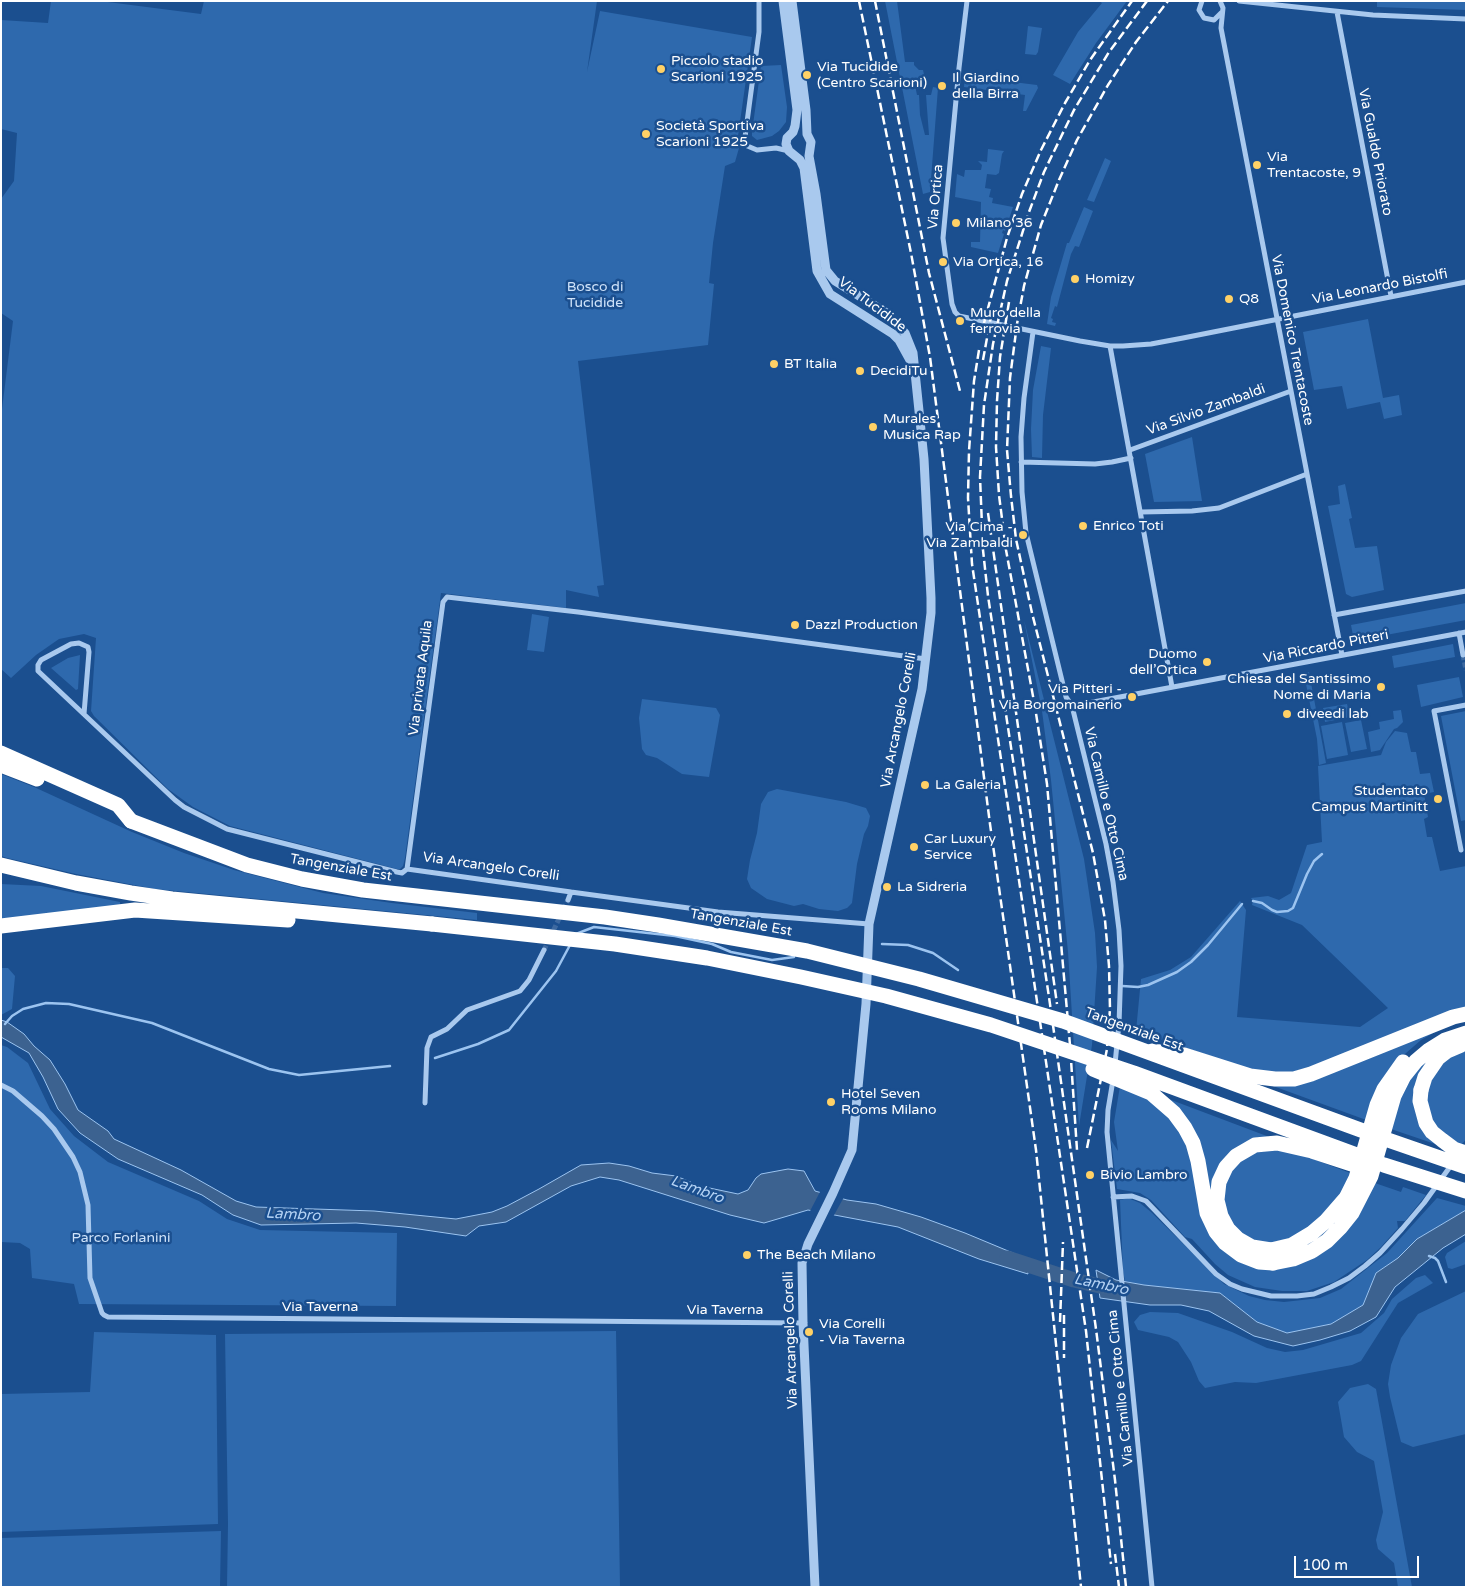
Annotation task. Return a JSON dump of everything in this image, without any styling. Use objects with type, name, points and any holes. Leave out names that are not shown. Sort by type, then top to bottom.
[{"type":"highway","points":[[1,752],[70,788]]},
{"type":"highway","name":"Tangenziale Est","points":[[1,765],[70,788],[131,821],[247,865],[302,879],[363,890],[605,917],[807,952],[952,988],[1063,1021],[1466,1167]]},
{"type":"highway","points":[[1,865],[76,883],[235,911]]},
{"type":"highway","points":[[1,926],[135,910],[235,911],[432,924],[606,943],[707,958],[886,996],[991,1025],[1134,1073],[1408,1174],[1466,1192]]},
{"type":"highway","points":[[1143,1050],[1184,1055],[1250,1076],[1285,1079],[1311,1074],[1453,1017],[1466,1014]]},
{"type":"highway","points":[[991,1025],[1029,1046],[1137,1086],[1163,1102],[1180,1120],[1193,1144],[1198,1160],[1207,1213],[1216,1232],[1225,1243],[1241,1255],[1260,1262],[1305,1238],[1320,1228],[1332,1215],[1346,1198],[1356,1178],[1377,1105],[1384,1089],[1396,1071],[1408,1056],[1424,1044],[1441,1033],[1466,1024]]},
{"type":"highway","points":[[1466,1034],[1446,1040],[1429,1050],[1416,1061],[1404,1076],[1394,1096],[1371,1176],[1352,1213],[1327,1241],[1312,1251],[1293,1259],[1272,1256],[1238,1239],[1224,1223],[1218,1208],[1217,1191],[1226,1167],[1236,1156],[1255,1145],[1269,1143],[1298,1147],[1441,1194],[1466,1197]]},
{"type":"highway","points":[[1466,1043],[1447,1051],[1438,1058],[1425,1077],[1421,1090],[1421,1106],[1426,1123],[1432,1132],[1454,1148],[1466,1153]]},
{"type":"street","points":[[760,1],[759,32],[744,137],[745,145],[757,150],[776,148],[803,155],[809,150]]},
{"type":"street","points":[[783,1],[793,40]]},
{"type":"street","points":[[792,1],[793,40]]},
{"type":"street","name":"Via Ortica","points":[[967,1],[944,218],[944,244],[952,304],[955,312],[964,318],[1033,332]]},
{"type":"street","points":[[1202,1],[1199,8],[1200,14],[1206,19],[1212,20],[1221,28]]},
{"type":"street","name":"Via Domenico Trentacoste","points":[[1222,1],[1221,28],[1342,655]]},
{"type":"street","points":[[1239,1],[1373,15],[1466,19]]},
{"type":"street","name":"Via Gualdo Priorato","points":[[1337,12],[1391,296]]},
{"type":"street","points":[[1212,20],[1222,13]]},
{"type":"street","name":"Via Tucidide","points":[[793,40],[806,110],[807,134],[811,142],[809,150],[826,270],[835,281],[894,320],[905,333],[912,353],[914,369]]},
{"type":"street","name":"Via Tucidide","points":[[793,40],[798,110],[797,121],[787,146],[802,163],[818,271],[830,294],[893,334],[899,340],[908,354],[914,369]]},
{"type":"street","points":[[776,148],[790,136],[800,131],[807,134]]},
{"type":"street","name":"Via Leonardo Bistolfi","points":[[1033,332],[1110,346],[1151,344],[1466,282]]},
{"type":"street","points":[[858,312],[865,304],[872,305],[876,312],[872,321]]},
{"type":"street","name":"Via Camillo e Otto Cima","points":[[1033,332],[1024,398],[1021,462],[1026,533],[1066,697],[1072,706],[1106,844],[1120,930],[1119,1024],[1107,1121],[1152,1587]]},
{"type":"street","points":[[1110,346],[1172,687]]},
{"type":"street","name":"Via Arcangelo Corelli","points":[[815,1587],[802,1263],[808,1244],[834,1192],[853,1145],[866,1004],[869,924],[917,716],[923,658],[931,613],[925,472],[914,369]]},
{"type":"street","name":"Via Silvio Zambaldi","points":[[1130,450],[1291,391]]},
{"type":"street","points":[[1021,462],[1095,464],[1131,458]]},
{"type":"street","points":[[1141,512],[1219,508],[1307,474]]},
{"type":"street","points":[[1334,615],[1466,590]]},
{"type":"street","name":"Via privata Aquila","points":[[407,870],[443,602],[447,597],[578,612],[923,658]]},
{"type":"street","name":"Via Riccardo Pitteri","points":[[1072,706],[1466,632]]},
{"type":"street","points":[[1459,633],[1463,655]]},
{"type":"street","points":[[84,714],[89,652],[88,647],[79,642],[71,644],[41,660],[38,665],[38,671],[175,800],[193,812],[227,829],[397,872],[402,873],[407,870]]},
{"type":"street","points":[[1461,850],[1434,711],[1466,705]]},
{"type":"street","name":"Via Arcangelo Corelli","points":[[407,870],[718,912],[869,924]]},
{"type":"street","name":"Via Arcangelo Corelli","points":[[568,900],[571,892]]},
{"type":"street","points":[[425,1103],[427,1048],[431,1037],[447,1029],[468,1010],[520,992],[526,986],[544,950]]},
{"type":"street","name":"Via Taverna","points":[[1,1085],[28,1103],[54,1128],[76,1165],[88,1205],[90,1278],[104,1315],[112,1317],[803,1323]]},
{"type":"street","points":[[1113,1197],[1132,1196],[1146,1201],[1216,1274],[1230,1284],[1271,1296],[1314,1294],[1343,1281],[1380,1253],[1424,1203],[1466,1145]]},
{"type":"green space","name":"Bosco di Tucidide","points":[[51,1],[100,1],[201,14],[204,1],[597,1],[587,72],[600,11],[752,37],[737,143],[739,148],[735,162],[725,166],[713,243],[709,283],[714,284],[708,345],[578,361],[604,585],[597,586],[599,597],[566,590],[566,608],[441,593],[405,858],[400,869],[230,826],[193,807],[168,789],[91,711],[96,638],[84,634],[59,639],[36,655],[11,678],[1,669],[1,417],[13,321],[1,313],[1,199],[14,181],[17,133],[1,129],[1,20],[48,23]]},
{"type":"green space","points":[[885,1],[897,1],[905,62],[914,62],[914,65],[919,70],[923,70],[925,79],[914,80],[917,95],[919,95],[920,115],[925,135],[929,135],[926,95],[931,95],[933,87],[938,88],[930,192],[923,194]]},
{"type":"green space","points":[[1099,1],[1127,1],[1096,43],[1070,84],[1053,75],[1078,32],[1102,3]]},
{"type":"green space","points":[[1377,1],[1466,1],[1466,10],[1377,7]]},
{"type":"green space","points":[[1028,26],[1042,28],[1036,55],[1025,54]]},
{"type":"green space","points":[[781,65],[787,107],[786,122],[772,136],[757,140],[752,136],[752,132],[761,66]]},
{"type":"green space","points":[[965,76],[1037,85],[1038,88],[1026,111],[1023,111],[1025,95],[964,87]]},
{"type":"green space","points":[[988,149],[1004,151],[999,173],[996,175],[987,174],[985,188],[991,189],[989,197],[993,198],[992,203],[1013,207],[1005,231],[1003,230],[1002,233],[1004,234],[998,253],[971,247],[971,242],[980,242],[981,202],[955,197],[957,174],[964,177],[965,170],[981,170],[982,165],[978,161],[987,162]]},
{"type":"green space","points":[[1105,158],[1111,161],[1094,202],[1087,200]]},
{"type":"green space","points":[[1084,207],[1093,211],[1079,247],[1075,246],[1071,254],[1057,307],[1055,306],[1051,318],[1053,319],[1052,322],[1056,323],[1055,326],[1047,324],[1051,297],[1067,243],[1069,243]]},
{"type":"green space","points":[[1368,319],[1383,398],[1399,395],[1402,415],[1384,419],[1380,402],[1347,409],[1342,386],[1314,390],[1303,332]]},
{"type":"green space","points":[[1041,346],[1051,348],[1043,415],[1042,458],[1032,457],[1031,429],[1033,390]]},
{"type":"green space","points":[[1192,437],[1202,501],[1154,502],[1145,454]]},
{"type":"green space","points":[[1345,484],[1352,518],[1349,519],[1355,548],[1377,546],[1384,590],[1352,597],[1346,594],[1328,506],[1340,504],[1338,486]]},
{"type":"green space","points":[[1466,603],[1466,620],[1354,641],[1351,625]]},
{"type":"green space","points":[[532,614],[549,617],[544,652],[527,650]]},
{"type":"green space","points":[[1024,620],[1084,859],[1095,933],[1097,967],[1092,1045],[1079,1126],[1068,952],[1051,780],[1042,711]]},
{"type":"green space","points":[[1453,644],[1455,657],[1394,668],[1392,656]]},
{"type":"green space","points":[[80,655],[78,689],[76,690],[51,668],[68,658]]},
{"type":"green space","points":[[1309,672],[1326,763],[1319,765],[1317,739],[1304,674]]},
{"type":"green space","points":[[1459,677],[1463,697],[1421,707],[1417,685]]},
{"type":"green space","points":[[642,699],[716,708],[720,715],[709,777],[682,774],[657,758],[646,755],[642,749],[639,718]]},
{"type":"green space","points":[[1347,704],[1350,717],[1325,722],[1323,708]]},
{"type":"green space","points":[[1401,710],[1403,722],[1394,729],[1380,750],[1371,752],[1368,732],[1380,729],[1379,722],[1394,719],[1393,711]]},
{"type":"green space","points":[[1466,711],[1466,820],[1461,821],[1441,716]]},
{"type":"green space","points":[[1361,720],[1367,749],[1351,752],[1345,723]]},
{"type":"green space","points":[[1342,722],[1348,755],[1327,759],[1321,726]]},
{"type":"green space","points":[[1395,731],[1407,733],[1411,752],[1416,752],[1420,774],[1430,773],[1434,792],[1424,794],[1428,817],[1424,819],[1427,837],[1432,837],[1440,871],[1466,866],[1466,1009],[1290,1073],[1263,1074],[1136,1031],[1141,979],[1170,970],[1191,957],[1240,901],[1246,910],[1237,1017],[1360,1027],[1388,1008],[1302,925],[1252,905],[1253,901],[1251,898],[1268,896],[1279,900],[1291,893],[1307,845],[1322,842],[1318,766],[1381,755],[1386,742]]},
{"type":"green space","points":[[1,774],[132,832],[184,853],[234,870],[323,893],[477,913],[477,920],[155,889],[76,874],[7,858],[1,856]]},
{"type":"green space","points":[[777,789],[846,802],[866,808],[870,816],[857,864],[852,903],[847,908],[838,911],[819,909],[803,904],[794,906],[767,899],[751,888],[747,879],[761,804],[768,792]]},
{"type":"green space","points":[[1,884],[41,886],[120,902],[120,905],[1,923]]},
{"type":"green space","points":[[1,968],[8,968],[15,976],[12,1009],[1,1015]]},
{"type":"green space","points":[[1435,1032],[1421,1040],[1398,1060],[1369,1121],[1273,1086]]},
{"type":"green space","name":"Parco Forlanini","points":[[1,1045],[7,1047],[28,1063],[50,1109],[74,1136],[108,1162],[199,1201],[227,1219],[260,1230],[397,1233],[396,1306],[79,1304],[74,1284],[32,1278],[30,1249],[20,1243],[1,1242]]},
{"type":"green space","points":[[1466,1048],[1466,1139],[1460,1147],[1441,1135],[1426,1111],[1425,1092],[1444,1058]]},
{"type":"green space","points":[[1433,1054],[1417,1086],[1438,1145],[1388,1128],[1411,1073]]},
{"type":"green space","points":[[1120,1086],[1140,1094],[1162,1108],[1186,1140],[1207,1228],[1309,1256],[1372,1182],[1401,1192],[1403,1187],[1426,1195],[1405,1221],[1397,1221],[1398,1228],[1381,1247],[1367,1260],[1334,1282],[1307,1291],[1282,1291],[1255,1287],[1228,1275],[1192,1239],[1185,1237],[1151,1200],[1140,1193],[1117,1189],[1111,1140],[1118,1151],[1114,1122]]},
{"type":"green space","points":[[1166,1098],[1272,1138],[1250,1142],[1233,1151],[1220,1166],[1211,1186],[1211,1205],[1216,1223],[1227,1238],[1241,1248],[1256,1253],[1277,1254],[1291,1250],[1306,1242],[1324,1229],[1338,1213],[1351,1197],[1360,1176],[1366,1178],[1351,1205],[1340,1219],[1312,1245],[1281,1258],[1251,1255],[1229,1242],[1215,1224],[1210,1209],[1202,1160],[1195,1138],[1184,1119]]},
{"type":"green space","points":[[1260,1148],[1294,1152],[1353,1174],[1346,1190],[1306,1235],[1260,1245],[1247,1241],[1221,1211],[1229,1167]]},
{"type":"green space","points":[[1128,1198],[1140,1203],[1151,1212],[1224,1284],[1249,1296],[1284,1302],[1320,1298],[1341,1289],[1387,1253],[1437,1198],[1466,1206],[1466,1210],[1417,1239],[1398,1258],[1376,1273],[1363,1305],[1331,1324],[1287,1333],[1257,1322],[1220,1293],[1144,1285],[1125,1281],[1120,1200]]},
{"type":"green space","points":[[1466,1241],[1466,1264],[1452,1269],[1448,1268],[1445,1257],[1447,1253]]},
{"type":"green space","points":[[1425,1275],[1433,1283],[1398,1303],[1361,1361],[1352,1365],[1256,1383],[1235,1382],[1205,1388],[1199,1381],[1191,1362],[1178,1342],[1169,1337],[1138,1330],[1134,1322],[1140,1315],[1150,1312],[1178,1313],[1232,1332],[1267,1348],[1285,1352],[1303,1350],[1361,1333],[1384,1313],[1392,1299],[1416,1278]]},
{"type":"green space","points":[[1466,1291],[1466,1434],[1413,1447],[1401,1442],[1388,1384],[1391,1365],[1401,1338],[1418,1314]]},
{"type":"green space","points":[[616,1331],[620,1587],[227,1587],[225,1334]]},
{"type":"green space","points":[[94,1332],[216,1335],[218,1524],[1,1532],[1,1394],[90,1392]]},
{"type":"green space","points":[[1368,1384],[1376,1389],[1412,1587],[1398,1587],[1394,1563],[1378,1549],[1376,1540],[1383,1512],[1374,1461],[1357,1452],[1344,1437],[1338,1402],[1350,1388]]},
{"type":"green space","points":[[221,1531],[220,1587],[1,1587],[1,1538]]},
{"type":"water","points":[[1,1020],[24,1034],[50,1060],[78,1110],[108,1131],[114,1139],[181,1170],[236,1201],[256,1207],[374,1211],[456,1219],[492,1212],[507,1206],[581,1165],[609,1163],[629,1166],[652,1173],[676,1176],[700,1186],[738,1194],[748,1190],[761,1174],[788,1169],[804,1171],[815,1191],[847,1200],[876,1204],[921,1217],[1025,1258],[1028,1274],[979,1259],[898,1227],[808,1210],[764,1223],[730,1215],[619,1180],[600,1177],[571,1186],[506,1222],[479,1226],[466,1236],[405,1227],[356,1223],[261,1225],[233,1215],[202,1195],[118,1159],[80,1133],[58,1109],[29,1053],[1,1037]]},
{"type":"water","points":[[1466,1210],[1466,1234],[1443,1248],[1395,1287],[1376,1317],[1350,1331],[1320,1340],[1293,1346],[1254,1336],[1209,1311],[1181,1305],[1150,1305],[1100,1298],[1096,1270],[1116,1280],[1220,1293],[1257,1322],[1287,1333],[1331,1324],[1363,1305],[1376,1273],[1398,1258],[1417,1239]]},
{"type":"pier","points":[[821,1190],[844,1197],[833,1217],[809,1213]]},
{"type":"waterway","points":[[1253,901],[1262,903],[1277,912],[1288,911],[1293,908],[1307,874],[1314,861],[1322,854]]},
{"type":"waterway","points":[[1122,986],[1138,987],[1148,985],[1177,972],[1191,962],[1208,945],[1242,904]]},
{"type":"waterway","points":[[576,934],[594,927],[675,936],[712,944],[731,952],[772,960],[794,957]]},
{"type":"waterway","points":[[882,944],[908,945],[933,953],[958,970]]},
{"type":"waterway","points":[[435,1058],[478,1044],[509,1030],[556,971],[570,945]]},
{"type":"waterway","points":[[5,1024],[12,1016],[23,1009],[46,1003],[69,1004],[152,1023],[269,1069],[299,1075],[390,1066]]},
{"type":"waterway","points":[[1429,1256],[1438,1261],[1446,1282]]},
{"type":"waterway","name":"Lambro","points":[[1007,1258],[1074,1280],[1117,1290]]},
{"type":"tunnel","points":[[1463,655],[1466,670]]},
{"type":"tunnel","points":[[544,950],[568,900]]},
{"type":"railway","points":[[859,1],[911,253],[930,357],[990,824],[1036,1150],[1081,1587]]},
{"type":"railway","points":[[875,1],[929,273],[960,391]]},
{"type":"railway","points":[[984,323],[1007,238],[1022,194],[1041,150],[1090,60],[1132,1]]},
{"type":"railway","points":[[1126,1587],[1096,1329],[1049,997],[988,596],[983,550],[980,477],[984,405],[993,344],[1007,281],[1029,212],[1044,172],[1074,110],[1109,52],[1147,1]]},
{"type":"railway","points":[[1087,1148],[1107,1049],[1110,1009],[1105,920],[1093,853],[1032,613],[1016,539],[1007,450],[1010,378],[1024,286],[1041,225],[1059,180],[1077,140],[1108,85],[1136,42],[1168,1]]},
{"type":"railway","points":[[1009,302],[1000,357],[997,401],[996,447],[999,495],[1006,550],[1047,784],[1070,1045],[1077,1150]]},
{"type":"railway","points":[[983,360],[991,316]]},
{"type":"railway","points":[[979,350],[974,381],[969,451],[968,498],[972,564],[1086,1331],[1111,1564]]},
{"type":"railway","points":[[988,513],[1057,1004]]},
{"type":"railway","points":[[1060,1322],[1063,1242]]},
{"type":"railway","points":[[1064,1315],[1064,1358]]},
{"type":"railway","points":[[1115,1554],[1119,1587]]},
{"type":"place","name":"Piccolo stadio Scarioni 1925","points":[[661,69]]},
{"type":"place","name":"Via Tucidide (Centro Scarioni)","points":[[807,75]]},
{"type":"place","name":"Il Giardino della Birra","points":[[942,86]]},
{"type":"place","name":"Società Sportiva Scarioni 1925","points":[[646,134]]},
{"type":"place","name":"Via Trentacoste, 9","points":[[1257,165]]},
{"type":"place","name":"Milano 36","points":[[956,223]]},
{"type":"place","name":"Via Ortica, 16","points":[[943,262]]},
{"type":"place","name":"Homizy","points":[[1075,279]]},
{"type":"place","name":"Q8","points":[[1229,299]]},
{"type":"place","name":"Muro della ferrovia","points":[[960,321]]},
{"type":"place","name":"BT Italia","points":[[774,364]]},
{"type":"place","name":"DecidiTu","points":[[860,371]]},
{"type":"place","name":"Murales Musica Rap","points":[[873,427]]},
{"type":"place","name":"Enrico Toti","points":[[1083,526]]},
{"type":"place","name":"Via Cima - Via Zambaldi","points":[[1023,535]]},
{"type":"place","name":"Dazzl Production","points":[[795,625]]},
{"type":"place","name":"Duomo dell’Ortica","points":[[1207,662]]},
{"type":"place","name":"Chiesa del Santissimo Nome di Maria","points":[[1381,687]]},
{"type":"place","name":"Via Pitteri - Via Borgomainerio","points":[[1132,697]]},
{"type":"place","name":"diveedi lab","points":[[1287,714]]},
{"type":"place","name":"La Galeria","points":[[925,785]]},
{"type":"place","name":"Studentato Campus Martinitt","points":[[1438,799]]},
{"type":"place","name":"Car Luxury Service","points":[[914,847]]},
{"type":"place","name":"La Sidreria","points":[[887,887]]},
{"type":"place","name":"Hotel Seven Rooms Milano","points":[[831,1102]]},
{"type":"place","name":"Bivio Lambro","points":[[1090,1175]]},
{"type":"place","name":"The Beach Milano","points":[[747,1255]]},
{"type":"place","name":"Via Corelli - Via Taverna","points":[[809,1332]]}]
